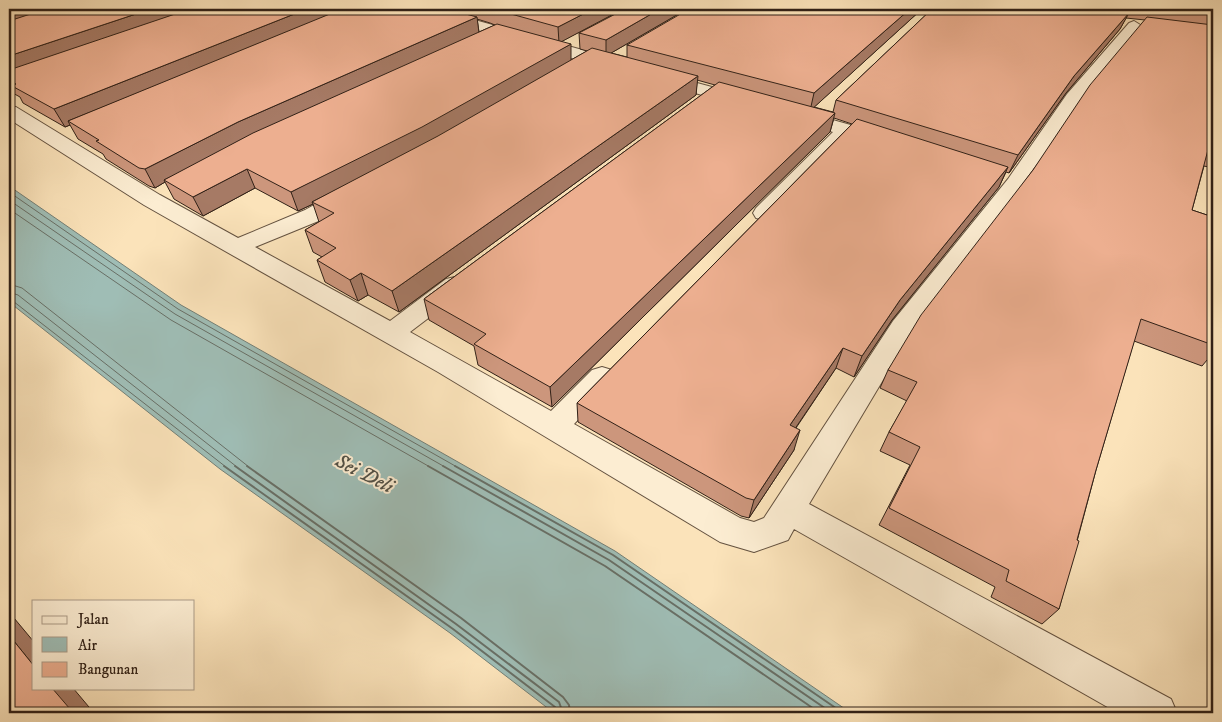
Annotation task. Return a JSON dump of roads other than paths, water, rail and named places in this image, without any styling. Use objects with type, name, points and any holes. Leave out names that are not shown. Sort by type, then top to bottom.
[{"type":"street","points":[[420,9],[609,63],[627,61]]},
{"type":"street","points":[[9,111],[66,135],[236,247],[742,536],[754,537],[776,529],[790,510],[902,328],[1006,180],[1134,25]]},
{"type":"street","points":[[476,43],[501,32]]},
{"type":"street","points":[[562,51],[578,42]]},
{"type":"street","points":[[565,73],[590,58]]},
{"type":"street","points":[[647,74],[705,99],[759,106]]},
{"type":"street","points":[[814,120],[828,107]]},
{"type":"street","points":[[777,110],[903,147]]},
{"type":"street","points":[[749,228],[847,129]]},
{"type":"street","points":[[236,247],[312,215],[365,187]]},
{"type":"street","points":[[391,334],[470,274]]},
{"type":"street","points":[[553,427],[616,363]]},
{"type":"street","points":[[790,510],[1157,713]]},
{"type":"water","name":"Sei Deli","points":[[9,186],[181,305],[615,551],[851,713],[554,713],[450,633],[220,469],[9,302]]}]
